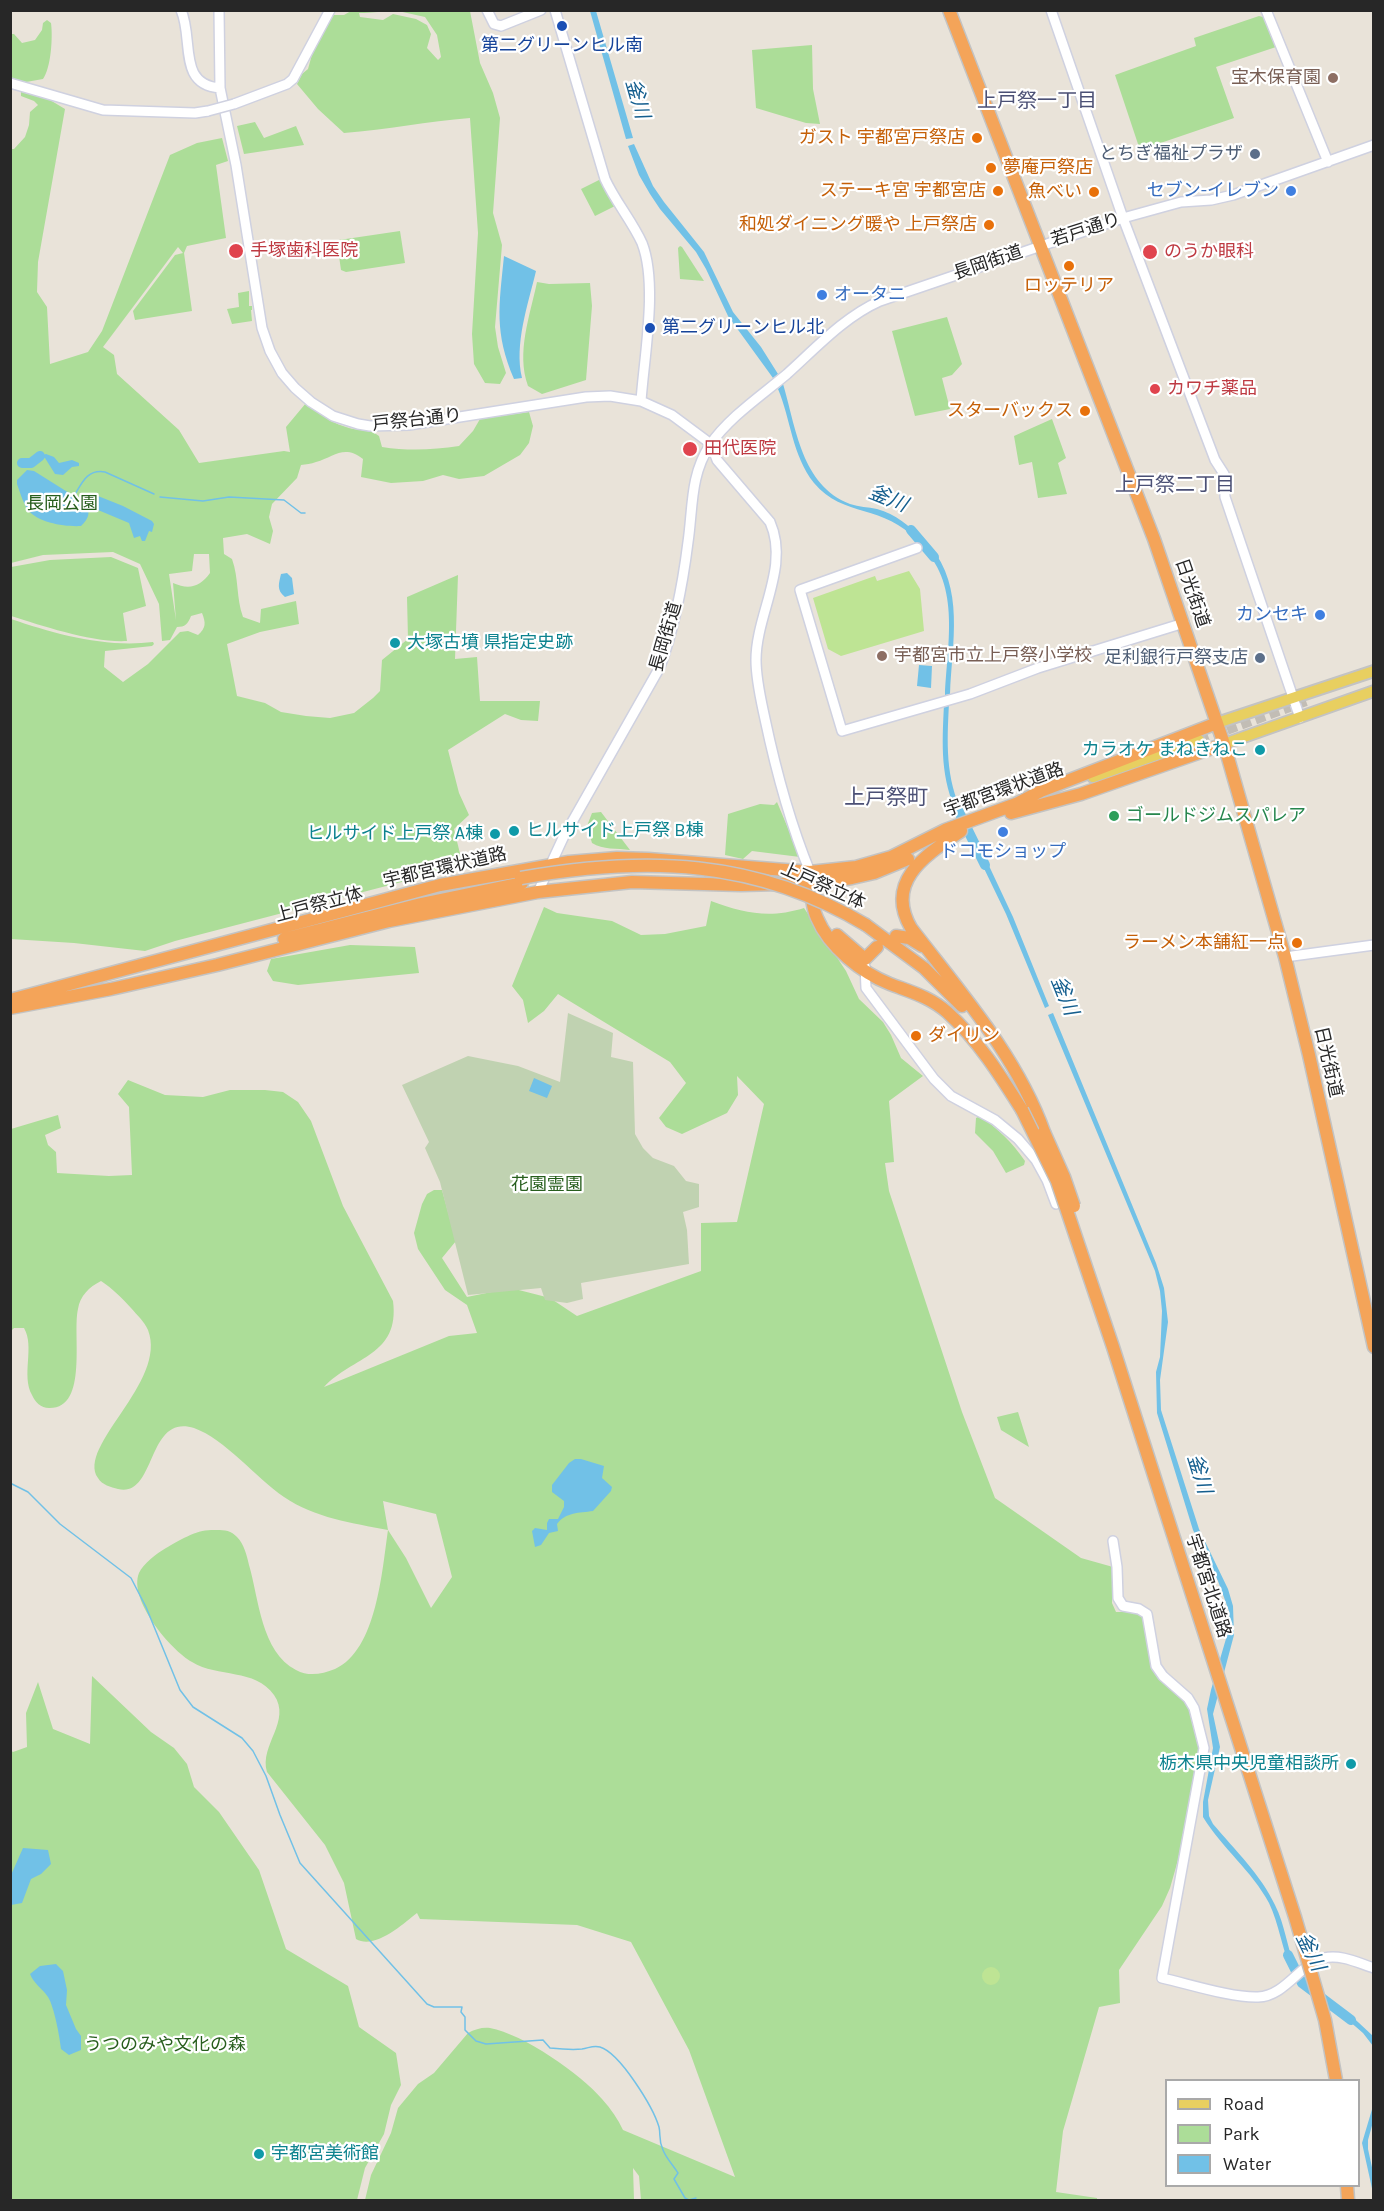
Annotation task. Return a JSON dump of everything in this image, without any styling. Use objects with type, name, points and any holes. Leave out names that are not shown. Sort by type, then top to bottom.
[{"type":"highway","name":"日光街道","points":[[950,10],[1140,501],[1224,744],[1285,957],[1374,1347]]},
{"type":"highway","points":[[1019,807],[1041,791],[1217,723]]},
{"type":"highway","points":[[1019,807],[1048,804],[1081,794],[1224,744]]},
{"type":"highway","name":"宇都宮環状道路","points":[[10,1000],[111,989],[217,965],[412,915],[538,892],[632,882],[741,885],[852,878],[892,866],[959,828],[1019,807]]},
{"type":"highway","points":[[959,828],[919,863],[908,879],[903,892],[903,907],[908,921],[941,967],[974,1025]]},
{"type":"highway","name":"宇都宮環状道路","points":[[10,1008],[35,998],[440,885],[549,865],[591,860],[648,859],[813,880]]},
{"type":"highway","name":"上戸祭立体","points":[[35,998],[409,901],[555,872],[615,866],[674,866],[765,880],[835,908],[924,968],[945,988],[974,1025]]},
{"type":"highway","points":[[813,880],[817,918],[825,932],[844,953],[865,965],[888,983],[929,998],[947,1012],[974,1025]]},
{"type":"highway","points":[[896,936],[915,941],[941,967]]},
{"type":"highway","points":[[865,965],[877,947]]},
{"type":"highway","name":"宇都宮北道路","points":[[974,1025],[986,1054],[1022,1110],[1057,1181],[1107,1326],[1299,1928],[1325,2020],[1336,2079]]},
{"type":"highway","name":"宇都宮北道路","points":[[974,1025],[1020,1079],[1034,1104],[1064,1177],[1094,1263],[1299,1904],[1332,2019],[1344,2079]]},
{"type":"main road","points":[[1217,723],[1374,671]]},
{"type":"main road","points":[[1374,677],[1307,704],[1374,685]]},
{"type":"main road","points":[[1224,744],[1374,691]]},
{"type":"main road","name":"宇都宮環状道路","points":[[1019,807],[1201,742]]},
{"type":"street","points":[[181,10],[186,25],[193,74],[201,84],[220,88]]},
{"type":"street","name":"戸祭台通り","points":[[219,10],[220,88],[236,165],[264,334],[282,373],[311,402],[346,421],[382,427],[586,397],[610,396],[641,401],[672,415],[711,444]]},
{"type":"street","points":[[10,83],[103,110],[195,113],[208,111],[287,84],[293,79],[330,10]]},
{"type":"street","points":[[488,10],[493,22],[501,26],[542,10]]},
{"type":"street","points":[[555,10],[605,179],[637,234],[646,259],[650,287],[641,401]]},
{"type":"street","points":[[1051,10],[1123,218],[1215,460],[1224,474],[1225,497],[1300,718]]},
{"type":"street","points":[[1266,10],[1328,162]]},
{"type":"street","name":"若戸通り","points":[[1040,245],[1173,204],[1233,195],[1374,145]]},
{"type":"street","name":"長岡街道","points":[[538,892],[549,865],[660,667],[666,650],[689,541],[692,492],[701,463],[711,444],[743,411],[850,318],[870,306],[1040,245]]},
{"type":"street","points":[[711,444],[717,460],[763,512],[775,532],[776,566],[759,637],[756,660],[758,682],[782,790],[813,880]]},
{"type":"street","points":[[917,548],[800,590],[842,731],[970,694],[1038,668],[1184,623]]},
{"type":"street","points":[[1285,957],[1374,945]]},
{"type":"street","points":[[865,965],[866,988],[934,1079],[951,1096],[995,1120],[1018,1139],[1036,1160],[1056,1204]]},
{"type":"street","points":[[1113,1541],[1118,1598],[1123,1606],[1139,1609],[1148,1614],[1156,1666],[1163,1676],[1188,1698],[1194,1708],[1204,1748],[1162,1978],[1259,1997],[1276,1992],[1322,1958],[1339,1957],[1374,1968]]},
{"type":"green space","points":[[351,11],[378,13],[359,13],[360,17],[383,20],[393,14],[416,19],[427,25],[431,34],[427,48],[438,60],[441,57],[437,35],[425,17],[398,11],[470,11],[480,63],[493,93],[500,118],[493,213],[502,245],[495,327],[506,373],[500,384],[485,383],[474,364],[472,334],[478,233],[470,118],[344,133],[318,109],[297,84],[302,74],[308,69],[313,51],[330,15],[344,15]]},
{"type":"green space","points":[[1259,16],[1263,17],[1276,47],[1216,67],[1234,118],[1140,150],[1115,75],[1196,46],[1194,38]]},
{"type":"green space","points":[[47,20],[51,23],[50,60],[43,79],[26,82],[11,79],[10,34],[14,34],[22,43],[35,40],[42,30],[43,23]]},
{"type":"green space","points":[[812,45],[813,89],[820,124],[806,123],[756,108],[752,50]]},
{"type":"green space","name":"長岡公園","points":[[21,91],[50,100],[65,109],[38,262],[37,292],[47,307],[50,364],[88,352],[102,331],[170,155],[197,143],[222,138],[228,161],[216,165],[226,238],[187,246],[184,253],[192,311],[135,320],[133,311],[175,255],[183,253],[178,247],[103,347],[114,355],[117,374],[179,430],[199,463],[290,452],[286,427],[306,403],[329,420],[349,428],[376,434],[379,436],[382,447],[411,449],[459,446],[473,431],[480,419],[529,412],[533,426],[529,443],[520,455],[484,476],[459,479],[443,475],[423,481],[391,483],[361,477],[363,459],[350,452],[339,453],[314,463],[301,465],[297,478],[272,504],[269,517],[273,531],[270,544],[247,534],[223,538],[224,554],[232,559],[236,573],[243,617],[260,623],[261,609],[296,601],[299,624],[260,632],[227,644],[237,696],[265,703],[281,712],[306,716],[330,718],[354,713],[373,698],[380,691],[382,660],[408,639],[407,597],[458,575],[455,659],[477,657],[480,701],[540,701],[538,721],[521,720],[505,714],[448,750],[459,793],[469,815],[454,829],[463,866],[175,941],[145,951],[11,939],[11,619],[80,638],[117,643],[153,642],[152,646],[105,651],[104,667],[123,682],[148,664],[180,632],[188,631],[198,635],[205,623],[202,613],[191,616],[186,624],[177,627],[170,640],[162,641],[159,604],[140,564],[113,552],[43,555],[11,563],[10,149],[14,149],[25,137],[30,112],[38,105],[21,96]],"holes":[[[194,554],[209,554],[210,573],[202,581],[189,587],[173,583],[176,620],[169,574],[192,571]]]},
{"type":"green space","points":[[255,122],[264,138],[296,126],[304,145],[244,154],[237,126]]},
{"type":"green space","points":[[601,179],[615,206],[595,216],[581,189]]},
{"type":"green space","points":[[400,231],[405,263],[346,272],[341,270],[337,242],[339,240]]},
{"type":"green space","points":[[680,246],[704,281],[680,279],[678,248]]},
{"type":"green space","points":[[537,282],[590,283],[592,306],[586,380],[542,394],[528,386],[523,360],[525,334]]},
{"type":"green space","points":[[249,291],[252,321],[232,324],[227,309],[239,307],[238,293]]},
{"type":"green space","points":[[947,317],[962,364],[952,375],[942,378],[950,409],[915,416],[892,331]]},
{"type":"green space","points":[[1052,419],[1066,458],[1058,463],[1067,494],[1038,498],[1032,462],[1019,465],[1014,436]]},
{"type":"green space","points":[[111,557],[138,568],[146,606],[123,613],[127,641],[84,637],[11,616],[11,567],[50,560]]},
{"type":"green space","points":[[909,571],[920,589],[924,631],[841,656],[828,649],[813,598],[875,576],[877,581]]},
{"type":"green space","points":[[777,802],[800,857],[752,851],[743,859],[725,855],[728,814],[760,804],[774,805]]},
{"type":"green space","points":[[601,812],[630,850],[605,848],[592,843],[587,826],[592,813]]},
{"type":"green space","points":[[711,901],[735,909],[768,914],[804,908],[846,971],[859,999],[883,1022],[901,1058],[923,1076],[889,1101],[894,1162],[885,1163],[889,1191],[962,1412],[995,1498],[1081,1558],[1113,1567],[1112,1603],[1116,1612],[1142,1612],[1152,1662],[1189,1705],[1200,1744],[1178,1860],[1170,1888],[1162,1906],[1119,1970],[1120,2003],[1099,2007],[1063,2131],[1056,2192],[1097,2198],[1097,2200],[641,2200],[639,2176],[633,2168],[634,2200],[365,2200],[371,2175],[391,2133],[398,2108],[418,2084],[434,2073],[468,2033],[485,2028],[518,2038],[566,2067],[593,2089],[614,2114],[623,2130],[735,2177],[689,2050],[631,1942],[577,1925],[420,1919],[417,1913],[380,1939],[364,1941],[356,1939],[344,1883],[325,1845],[267,1772],[267,1752],[278,1724],[279,1714],[279,1705],[274,1695],[266,1686],[257,1681],[202,1667],[183,1656],[163,1636],[145,1610],[140,1597],[137,1584],[139,1573],[147,1562],[159,1553],[199,1532],[228,1531],[237,1537],[245,1550],[263,1624],[275,1651],[284,1662],[296,1670],[311,1674],[325,1672],[335,1669],[349,1659],[360,1645],[369,1627],[380,1587],[388,1530],[334,1519],[296,1504],[273,1489],[217,1441],[194,1428],[179,1427],[167,1432],[140,1481],[130,1488],[118,1489],[104,1484],[98,1478],[95,1465],[99,1449],[146,1371],[151,1350],[148,1330],[124,1300],[101,1281],[89,1289],[83,1296],[78,1309],[76,1368],[70,1396],[61,1405],[49,1408],[43,1407],[33,1398],[29,1387],[28,1344],[24,1328],[14,1328],[11,1331],[11,1129],[58,1115],[61,1128],[45,1135],[48,1145],[56,1152],[57,1173],[132,1175],[129,1107],[118,1094],[128,1080],[165,1095],[203,1097],[230,1090],[283,1092],[298,1102],[311,1121],[343,1206],[393,1301],[393,1319],[389,1333],[382,1344],[324,1387],[449,1336],[477,1333],[467,1305],[445,1290],[418,1249],[414,1233],[422,1204],[427,1194],[434,1190],[442,1190],[456,1241],[442,1258],[467,1297],[511,1288],[550,1298],[577,1316],[701,1271],[701,1223],[737,1222],[764,1104],[737,1076],[738,1095],[727,1113],[682,1134],[666,1127],[659,1118],[686,1083],[670,1062],[558,994],[544,1011],[528,1023],[523,1000],[512,986],[544,907],[557,913],[612,921],[641,935],[665,934],[706,926]],"holes":[[[383,1501],[436,1514],[452,1577],[431,1608],[406,1558],[388,1530]]]},
{"type":"green space","points":[[350,945],[415,947],[419,973],[298,985],[273,981],[267,971],[271,959]]},
{"type":"green space","name":"花園霊園","points":[[568,1013],[613,1033],[611,1057],[633,1062],[635,1134],[643,1148],[653,1158],[674,1166],[686,1181],[699,1184],[699,1207],[683,1212],[687,1230],[689,1264],[581,1283],[583,1299],[567,1303],[545,1300],[541,1288],[468,1295],[440,1182],[425,1148],[429,1142],[402,1085],[468,1056],[518,1066],[560,1082]]},
{"type":"green space","points":[[980,1116],[1010,1142],[1025,1161],[1024,1165],[1006,1173],[993,1151],[975,1133],[976,1118]]},
{"type":"green space","points":[[1018,1412],[1029,1447],[1001,1430],[997,1417]]},
{"type":"green space","name":"うつのみや文化の森","points":[[92,1676],[151,1732],[174,1748],[187,1764],[194,1787],[219,1812],[259,1870],[286,1949],[348,1986],[359,2027],[396,2053],[401,2085],[391,2105],[384,2134],[365,2168],[357,2200],[11,2200],[10,1750],[13,1752],[27,1747],[26,1713],[38,1682],[53,1729],[90,1744]]},
{"type":"green space","points":[[991,1967],[997,1970],[1000,1976],[997,1982],[991,1985],[985,1982],[982,1976],[985,1970]]},
{"type":"water","points":[[590,11],[596,11],[633,138],[626,139]]},
{"type":"water","points":[[634,144],[653,186],[704,252],[733,312],[761,347],[778,374],[773,378],[728,316],[696,252],[650,194],[639,175],[628,146]]},
{"type":"water","points":[[504,256],[536,271],[521,338],[522,378],[514,379],[503,347],[501,333],[500,304]]},
{"type":"water","points":[[783,384],[803,453],[821,483],[834,495],[850,504],[877,509],[896,517],[922,539],[917,541],[905,529],[891,521],[838,502],[814,483],[796,449],[778,389]]},
{"type":"water","points":[[46,454],[54,457],[59,463],[72,460],[79,463],[79,466],[72,467],[63,475],[55,474],[45,458],[40,456]]},
{"type":"water","points":[[27,470],[34,471],[85,503],[88,515],[81,526],[60,525],[45,521],[28,510],[17,484],[17,480]]},
{"type":"water","points":[[98,496],[152,521],[154,524],[152,532],[149,531],[145,541],[142,541],[140,536],[134,538],[129,523],[98,510],[95,501]]},
{"type":"water","points":[[930,546],[941,562],[948,580],[954,616],[950,694],[945,695],[949,617],[943,580],[935,563],[923,548]]},
{"type":"water","points":[[287,573],[292,578],[294,594],[285,597],[280,592],[279,583],[281,574]]},
{"type":"water","points":[[919,665],[932,666],[931,688],[917,686]]},
{"type":"water","points":[[949,703],[948,760],[953,787],[963,814],[958,816],[948,788],[943,761],[944,704]]},
{"type":"water","points":[[983,853],[1013,917],[1049,1006],[1045,1008],[1006,914],[978,856]]},
{"type":"water","points":[[1053,1013],[1156,1263],[1164,1288],[1168,1322],[1160,1380],[1161,1410],[1199,1529],[1228,1589],[1233,1606],[1234,1635],[1213,1714],[1220,1747],[1208,1800],[1209,1816],[1213,1824],[1262,1883],[1275,1905],[1295,1967],[1291,1970],[1269,1903],[1254,1880],[1203,1817],[1203,1802],[1213,1748],[1207,1709],[1230,1625],[1229,1611],[1218,1581],[1193,1530],[1157,1413],[1156,1372],[1160,1357],[1162,1311],[1155,1271],[1048,1015]]},
{"type":"water","points":[[534,1078],[552,1086],[547,1098],[529,1091]]},
{"type":"water","points":[[575,1459],[604,1466],[602,1478],[612,1487],[611,1491],[593,1511],[564,1517],[557,1524],[558,1531],[549,1533],[541,1545],[535,1547],[532,1531],[535,1528],[547,1530],[549,1519],[558,1519],[564,1507],[564,1501],[552,1492],[552,1485],[569,1463]]},
{"type":"water","points":[[23,1848],[48,1850],[51,1864],[41,1874],[31,1879],[22,1903],[11,1905],[11,1875]]},
{"type":"water","points":[[56,1964],[63,1971],[67,1990],[66,2005],[81,2036],[81,2050],[69,2055],[61,2049],[50,2001],[30,1974],[40,1966]]},
{"type":"water","points":[[1344,2009],[1373,2036],[1373,2046],[1363,2033],[1341,2014]]},
{"type":"water","points":[[1373,2106],[1373,2122],[1368,2149],[1373,2172],[1373,2193],[1362,2143]]},
{"type":"waterway","points":[[22,463],[31,463],[40,456]]},
{"type":"waterway","points":[[74,496],[89,475],[99,472],[105,472],[154,494]]},
{"type":"waterway","points":[[160,497],[203,501],[229,497],[284,500],[301,513],[305,513]]},
{"type":"waterway","name":"釜川","points":[[911,530],[934,557]]},
{"type":"waterway","name":"釜川","points":[[955,804],[985,865]]},
{"type":"waterway","points":[[10,1483],[28,1492],[60,1524],[131,1578],[146,1607],[180,1690],[193,1707],[242,1738],[253,1751],[266,1776],[300,1863],[427,2004],[434,2007],[462,2007],[465,2030],[476,2041],[486,2044],[543,2040],[550,2048],[578,2049],[595,2046],[608,2051],[635,2082],[656,2118],[663,2150],[678,2173],[674,2179],[685,2198],[689,2200],[696,2198]]},
{"type":"waterway","name":"釜川","points":[[1288,1955],[1302,1983],[1351,2020]]},
{"type":"tunnel","points":[[1199,740],[1306,701]]},
{"type":"place","name":"第二グリーンヒル南","points":[[562,26]]},
{"type":"place","name":"宝木保育園","points":[[1333,78]]},
{"type":"place","name":"ガスト 宇都宮戸祭店","points":[[977,138]]},
{"type":"place","name":"とちぎ福祉プラザ","points":[[1255,154]]},
{"type":"place","name":"夢庵戸祭店","points":[[991,168]]},
{"type":"place","name":"ステーキ宮 宇都宮店","points":[[998,191]]},
{"type":"place","name":"セブン-イレブン","points":[[1291,191]]},
{"type":"place","name":"魚べい","points":[[1094,192]]},
{"type":"place","name":"和処ダイニング暖や 上戸祭店","points":[[989,225]]},
{"type":"place","name":"手塚歯科医院","points":[[236,251]]},
{"type":"place","name":"のうか眼科","points":[[1150,252]]},
{"type":"place","name":"ロッテリア","points":[[1069,266]]},
{"type":"place","name":"オータニ","points":[[822,295]]},
{"type":"place","name":"第二グリーンヒル北","points":[[650,328]]},
{"type":"place","name":"カワチ薬品","points":[[1155,389]]},
{"type":"place","name":"スターバックス","points":[[1085,411]]},
{"type":"place","name":"田代医院","points":[[690,449]]},
{"type":"place","name":"カンセキ","points":[[1320,615]]},
{"type":"place","name":"大塚古墳 県指定史跡","points":[[395,643]]},
{"type":"place","name":"宇都宮市立上戸祭小学校","points":[[882,656]]},
{"type":"place","name":"足利銀行戸祭支店","points":[[1260,658]]},
{"type":"place","name":"カラオケ まねきねこ","points":[[1260,750]]},
{"type":"place","name":"ゴールドジムスパレア","points":[[1114,816]]},
{"type":"place","name":"ヒルサイド上戸祭 B棟","points":[[514,831]]},
{"type":"place","name":"ドコモショップ","points":[[1003,832]]},
{"type":"place","name":"ヒルサイド上戸祭 A棟","points":[[495,834]]},
{"type":"place","name":"ラーメン本舗紅一点","points":[[1297,943]]},
{"type":"place","name":"ダイリン","points":[[916,1036]]},
{"type":"place","name":"栃木県中央児童相談所","points":[[1351,1764]]},
{"type":"place","name":"宇都宮美術館","points":[[259,2154]]},
{"type":"district","name":"上戸祭一丁目","points":[[1037,101]]},
{"type":"district","name":"上戸祭二丁目","points":[[1175,485]]},
{"type":"district","name":"上戸祭町","points":[[886,798]]}]
